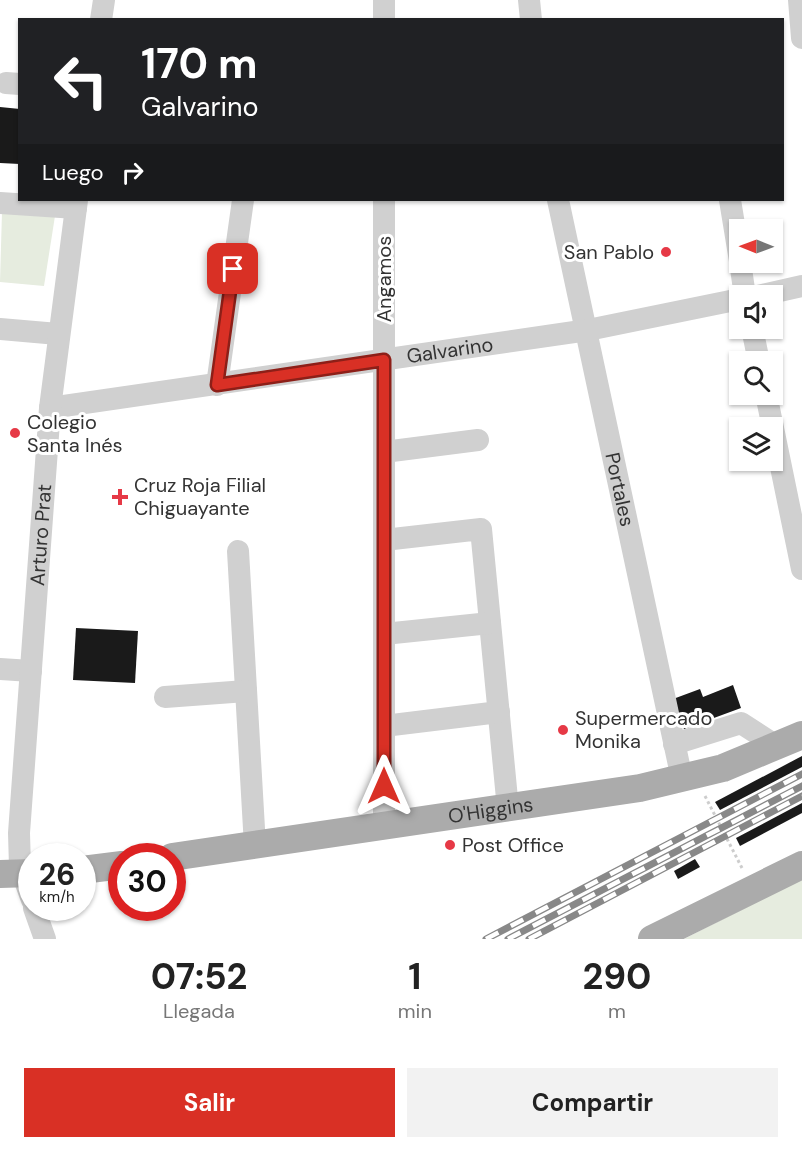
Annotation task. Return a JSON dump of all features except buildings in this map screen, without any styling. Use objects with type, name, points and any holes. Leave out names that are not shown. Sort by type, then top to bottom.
[{"type":"main road","name":"O'Higgins","points":[[186,855],[692,785],[730,765],[790,741]]},
{"type":"main road","points":[[652,939],[802,865]]},
{"type":"street","points":[[384,0],[384,18]]},
{"type":"street","points":[[529,0],[531,18]]},
{"type":"street","points":[[799,0],[802,38]]},
{"type":"street","points":[[217,385],[243,201]]},
{"type":"street","name":"Angamos","points":[[384,201],[384,827]]},
{"type":"street","name":"Portales","points":[[558,201],[588,330],[674,744],[692,785]]},
{"type":"street","points":[[730,201],[733,219]]},
{"type":"street","points":[[0,203],[76,204]]},
{"type":"street","name":"Arturo Prat","points":[[19,843],[50,408],[76,204]]},
{"type":"street","points":[[783,290],[802,286]]},
{"type":"street","name":"Galvarino","points":[[50,408],[588,330],[729,301]]},
{"type":"street","points":[[0,329],[58,334]]},
{"type":"street","points":[[768,405],[802,569]]},
{"type":"street","points":[[384,452],[478,440]]},
{"type":"street","points":[[384,540],[481,529],[508,809]]},
{"type":"street","points":[[238,551],[255,846]]},
{"type":"street","points":[[384,634],[490,622]]},
{"type":"street","points":[[0,669],[31,671]]},
{"type":"street","points":[[165,697],[246,692]]},
{"type":"street","points":[[384,726],[499,712]]},
{"type":"street","points":[[674,744],[741,723],[790,741]]},
{"type":"street","points":[[39,921],[45,939]]},
{"type":"path","points":[[692,785],[753,888]]},
{"type":"shaded area","points":[[2,212],[55,216],[44,286],[0,282]]},
{"type":"shaded area","points":[[802,879],[802,939],[684,939]]},
{"type":"railway","points":[[486,939],[802,774]]},
{"type":"railway","points":[[508,939],[802,786]]},
{"type":"railway","points":[[529,939],[802,796]]},
{"type":"place","name":"San Pablo","points":[[666,252]]},
{"type":"place","name":"Colegio Santa Inés","points":[[15,433]]},
{"type":"place","name":"Cruz Roja Filial Chiguayante","points":[[120,497]]},
{"type":"place","name":"Supermercado Monika","points":[[563,730]]},
{"type":"place","name":"Post Office","points":[[450,845]]},
{"type":"route","points":[[233,269],[217,385],[384,360],[384,786]]}]
